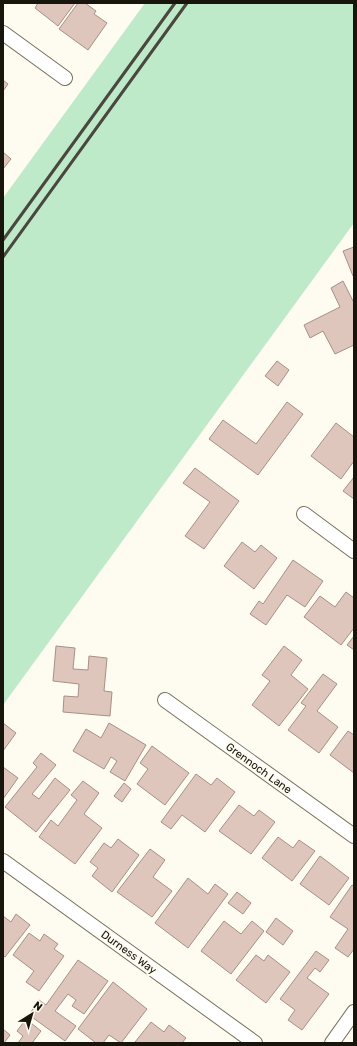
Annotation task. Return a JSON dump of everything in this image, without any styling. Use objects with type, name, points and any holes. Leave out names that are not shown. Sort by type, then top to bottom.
[{"type":"street","points":[[3,33],[65,78]]},
{"type":"street","points":[[304,514],[354,551]]},
{"type":"street","name":"Grennoch Lane","points":[[164,700],[354,836]]},
{"type":"street","name":"Durness Way","points":[[3,861],[255,1043]]},
{"type":"street","points":[[332,1043],[354,1012]]},
{"type":"green space","points":[[145,3],[354,3],[354,223],[3,705],[3,198]]},
{"type":"building","points":[[38,3],[75,3],[58,26],[35,8]]},
{"type":"building","points":[[78,3],[85,3],[96,11],[94,14],[107,23],[88,50],[59,29]]},
{"type":"building","points":[[3,80],[8,84],[3,91]]},
{"type":"building","points":[[3,152],[11,159],[3,169]]},
{"type":"building","points":[[354,247],[354,276],[353,276],[343,251]]},
{"type":"building","points":[[343,281],[354,303],[354,345],[335,354],[323,331],[310,338],[304,325],[340,307],[331,288]]},
{"type":"building","points":[[277,361],[289,370],[278,386],[265,376]]},
{"type":"building","points":[[287,402],[303,414],[258,475],[209,439],[223,420],[256,444]]},
{"type":"building","points":[[336,423],[354,437],[354,461],[341,479],[311,456]]},
{"type":"building","points":[[195,468],[239,501],[204,549],[185,536],[210,502],[183,483]]},
{"type":"building","points":[[354,477],[354,499],[343,491]]},
{"type":"building","points":[[242,542],[255,552],[261,545],[277,558],[254,589],[224,566]]},
{"type":"building","points":[[293,560],[323,581],[305,607],[287,595],[266,625],[250,614],[259,601],[263,604]]},
{"type":"building","points":[[346,592],[354,598],[354,628],[341,645],[304,617],[320,596],[335,607]]},
{"type":"building","points":[[354,636],[354,650],[347,645]]},
{"type":"building","points":[[56,646],[75,648],[73,669],[88,670],[89,656],[107,658],[104,691],[112,692],[110,716],[63,712],[64,696],[78,697],[79,684],[53,681]]},
{"type":"building","points":[[284,646],[302,660],[291,675],[308,689],[279,726],[252,705],[270,681],[262,675]]},
{"type":"building","points":[[323,674],[337,684],[317,711],[338,727],[319,753],[288,730],[306,706],[301,703]]},
{"type":"building","points":[[3,723],[16,733],[3,751]]},
{"type":"building","points":[[109,723],[146,745],[125,781],[110,772],[117,761],[111,757],[104,769],[73,751],[86,729],[101,738]]},
{"type":"building","points":[[348,731],[354,735],[354,773],[330,755]]},
{"type":"building","points":[[152,746],[189,773],[165,805],[137,784],[148,769],[140,763]]},
{"type":"building","points":[[41,753],[56,765],[32,794],[39,799],[55,778],[70,790],[36,832],[5,807],[37,767],[33,763]]},
{"type":"building","points":[[3,767],[18,778],[3,799]]},
{"type":"building","points":[[196,774],[211,785],[217,778],[235,792],[205,832],[182,815],[171,829],[161,822]]},
{"type":"building","points":[[83,781],[99,793],[84,814],[102,828],[75,864],[39,837],[51,820],[58,826],[77,800],[71,795]]},
{"type":"building","points":[[124,783],[131,789],[122,802],[114,796]]},
{"type":"building","points":[[239,805],[254,816],[259,810],[275,822],[251,854],[219,831]]},
{"type":"building","points":[[278,837],[293,848],[299,840],[315,851],[292,881],[262,858]]},
{"type":"building","points":[[118,839],[139,855],[112,892],[92,876],[98,868],[90,862],[104,843],[111,848]]},
{"type":"building","points":[[150,849],[165,860],[153,877],[172,891],[152,917],[117,892]]},
{"type":"building","points":[[320,856],[349,878],[329,905],[300,884]]},
{"type":"building","points":[[188,878],[208,894],[215,884],[228,894],[188,948],[155,923]]},
{"type":"building","points":[[352,885],[354,886],[354,949],[348,957],[335,948],[348,929],[330,917]]},
{"type":"building","points":[[237,892],[251,903],[243,914],[228,903]]},
{"type":"building","points":[[16,914],[30,925],[5,957],[3,956],[3,916],[11,922]]},
{"type":"building","points":[[276,918],[293,931],[283,945],[266,932]]},
{"type":"building","points":[[224,921],[241,934],[252,921],[264,931],[231,974],[201,951]]},
{"type":"building","points":[[29,933],[40,941],[44,934],[58,944],[54,949],[64,956],[39,991],[26,982],[34,971],[13,955]]},
{"type":"building","points":[[316,951],[329,960],[320,972],[315,968],[307,978],[329,994],[302,1030],[288,1020],[295,1010],[280,999]]},
{"type":"building","points":[[256,955],[264,961],[268,955],[290,972],[266,1003],[236,980]]},
{"type":"building","points":[[78,960],[108,981],[84,1014],[72,1006],[76,1000],[68,994],[55,1011],[76,1026],[65,1041],[29,1015],[39,1000],[46,1005]]},
{"type":"building","points":[[113,982],[147,1009],[121,1043],[109,1035],[103,1043],[96,1043],[78,1029]]},
{"type":"building","points":[[26,1019],[41,1031],[32,1043],[18,1043],[23,1036],[17,1031]]},
{"type":"building","points":[[151,1022],[164,1032],[169,1025],[186,1038],[182,1043],[135,1042]]},
{"type":"building","points":[[3,1029],[10,1035],[4,1043],[3,1043]]},
{"type":"railway","points":[[3,240],[175,3]]},
{"type":"railway","points":[[3,257],[187,3]]}]
